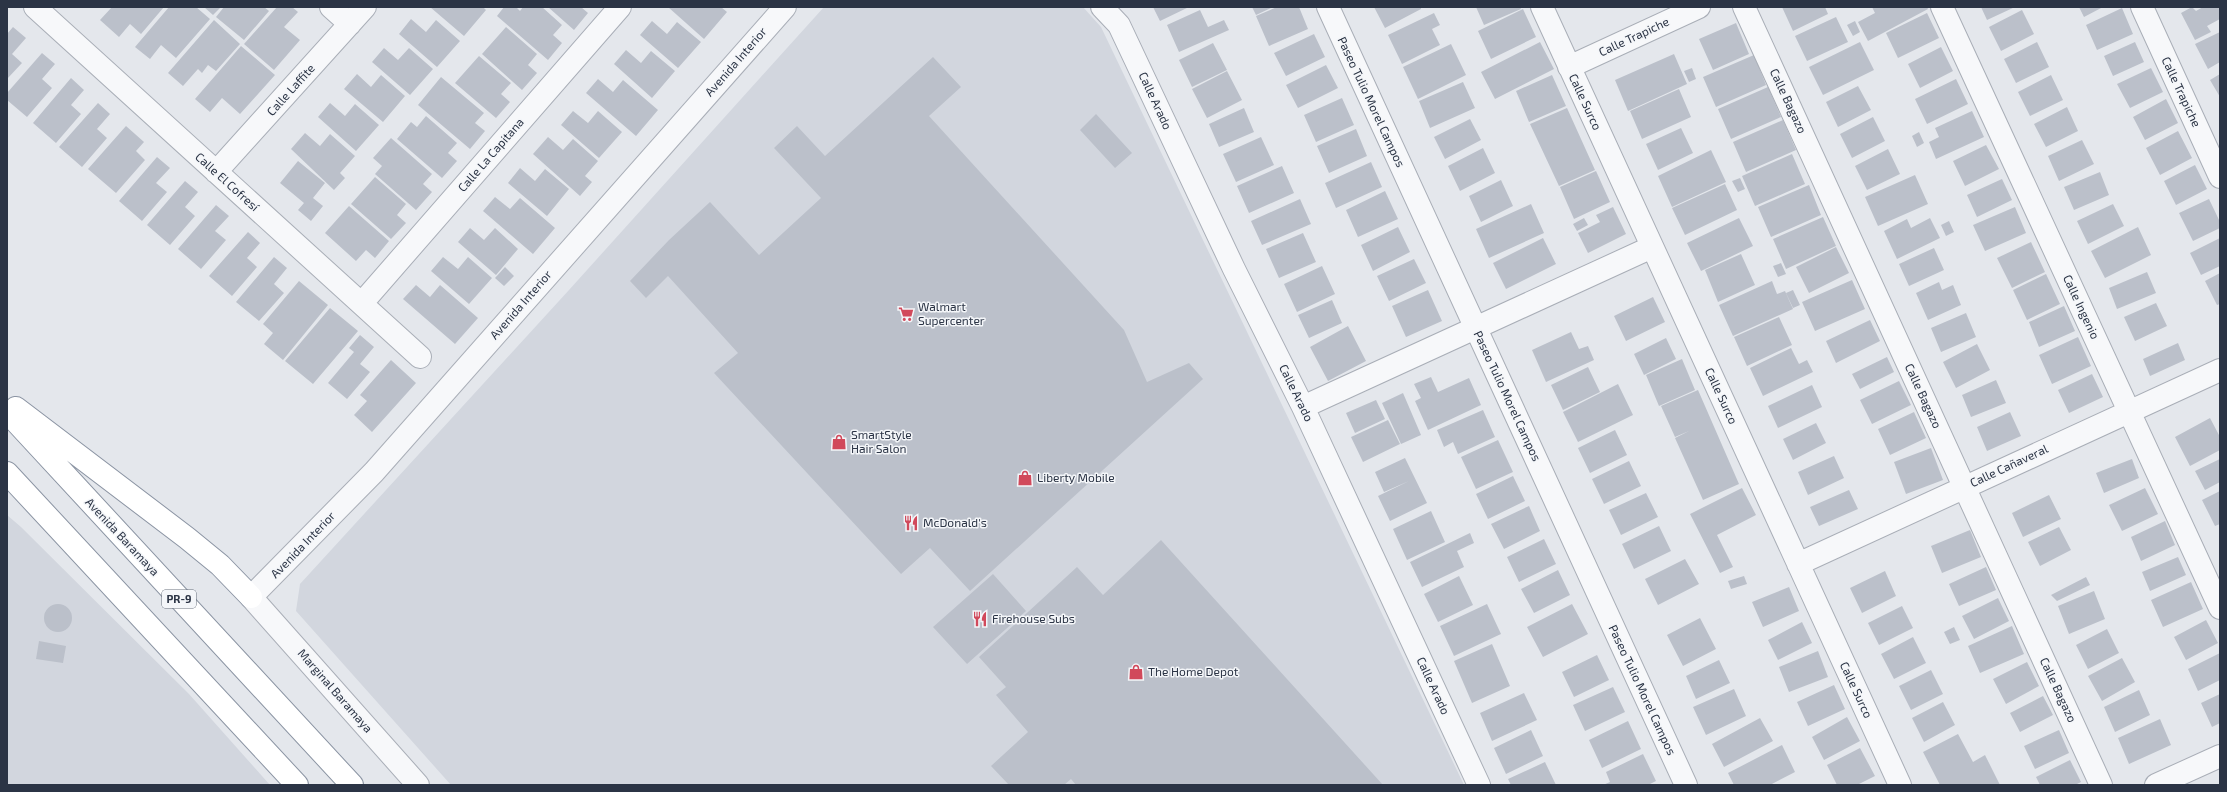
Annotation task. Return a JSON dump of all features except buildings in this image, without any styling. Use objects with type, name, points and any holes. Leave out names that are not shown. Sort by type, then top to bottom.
[{"type":"highway","points":[[7,402],[42,426],[187,538],[220,565],[251,597]]},
{"type":"highway","name":"Avenida Baramaya","points":[[7,412],[352,785]]},
{"type":"highway","points":[[7,473],[297,785]]},
{"type":"street","name":"Calle El Cofresí","points":[[35,7],[420,357]]},
{"type":"street","points":[[331,7],[350,24]]},
{"type":"street","name":"Calle Laffite","points":[[216,172],[365,7]]},
{"type":"street","name":"Calle La Capitana","points":[[362,303],[620,7]]},
{"type":"street","name":"Avenida Interior","points":[[251,597],[374,472],[785,7]]},
{"type":"street","name":"Calle Arado","points":[[1102,7],[1119,25],[1234,269],[1303,407],[1479,785]]},
{"type":"street","name":"Paseo Tulio Morel Campos","points":[[1328,7],[1686,785]]},
{"type":"street","name":"Calle Surco","points":[[1542,7],[1900,785]]},
{"type":"street","name":"Calle Trapiche","points":[[1569,67],[1699,7]]},
{"type":"street","name":"Calle Bagazo","points":[[1744,7],[2102,785]]},
{"type":"street","name":"Calle Ingenio","points":[[1942,7],[2220,608]]},
{"type":"street","name":"Calle Trapiche","points":[[2142,7],[2220,177]]},
{"type":"street","points":[[1303,407],[1652,247]]},
{"type":"street","name":"Calle Cañaveral","points":[[1798,564],[2220,370]]},
{"type":"street","name":"Marginal Baramaya","points":[[251,597],[418,785]]},
{"type":"street","points":[[2156,785],[2220,756]]},
{"type":"shaded area","points":[[824,7],[1083,7],[1101,27],[1464,785],[451,785],[296,611],[300,584],[569,290]]},
{"type":"shaded area","points":[[7,515],[21,527],[189,694],[270,785],[7,785]]},
{"type":"place","name":"Walmart Supercenter","points":[[906,314]]},
{"type":"place","name":"SmartStyle Hair Salon","points":[[839,442]]},
{"type":"place","name":"Liberty Mobile","points":[[1025,478]]},
{"type":"place","name":"McDonald's","points":[[911,523]]},
{"type":"place","name":"Firehouse Subs","points":[[980,619]]},
{"type":"place","name":"The Home Depot","points":[[1136,672]]}]
